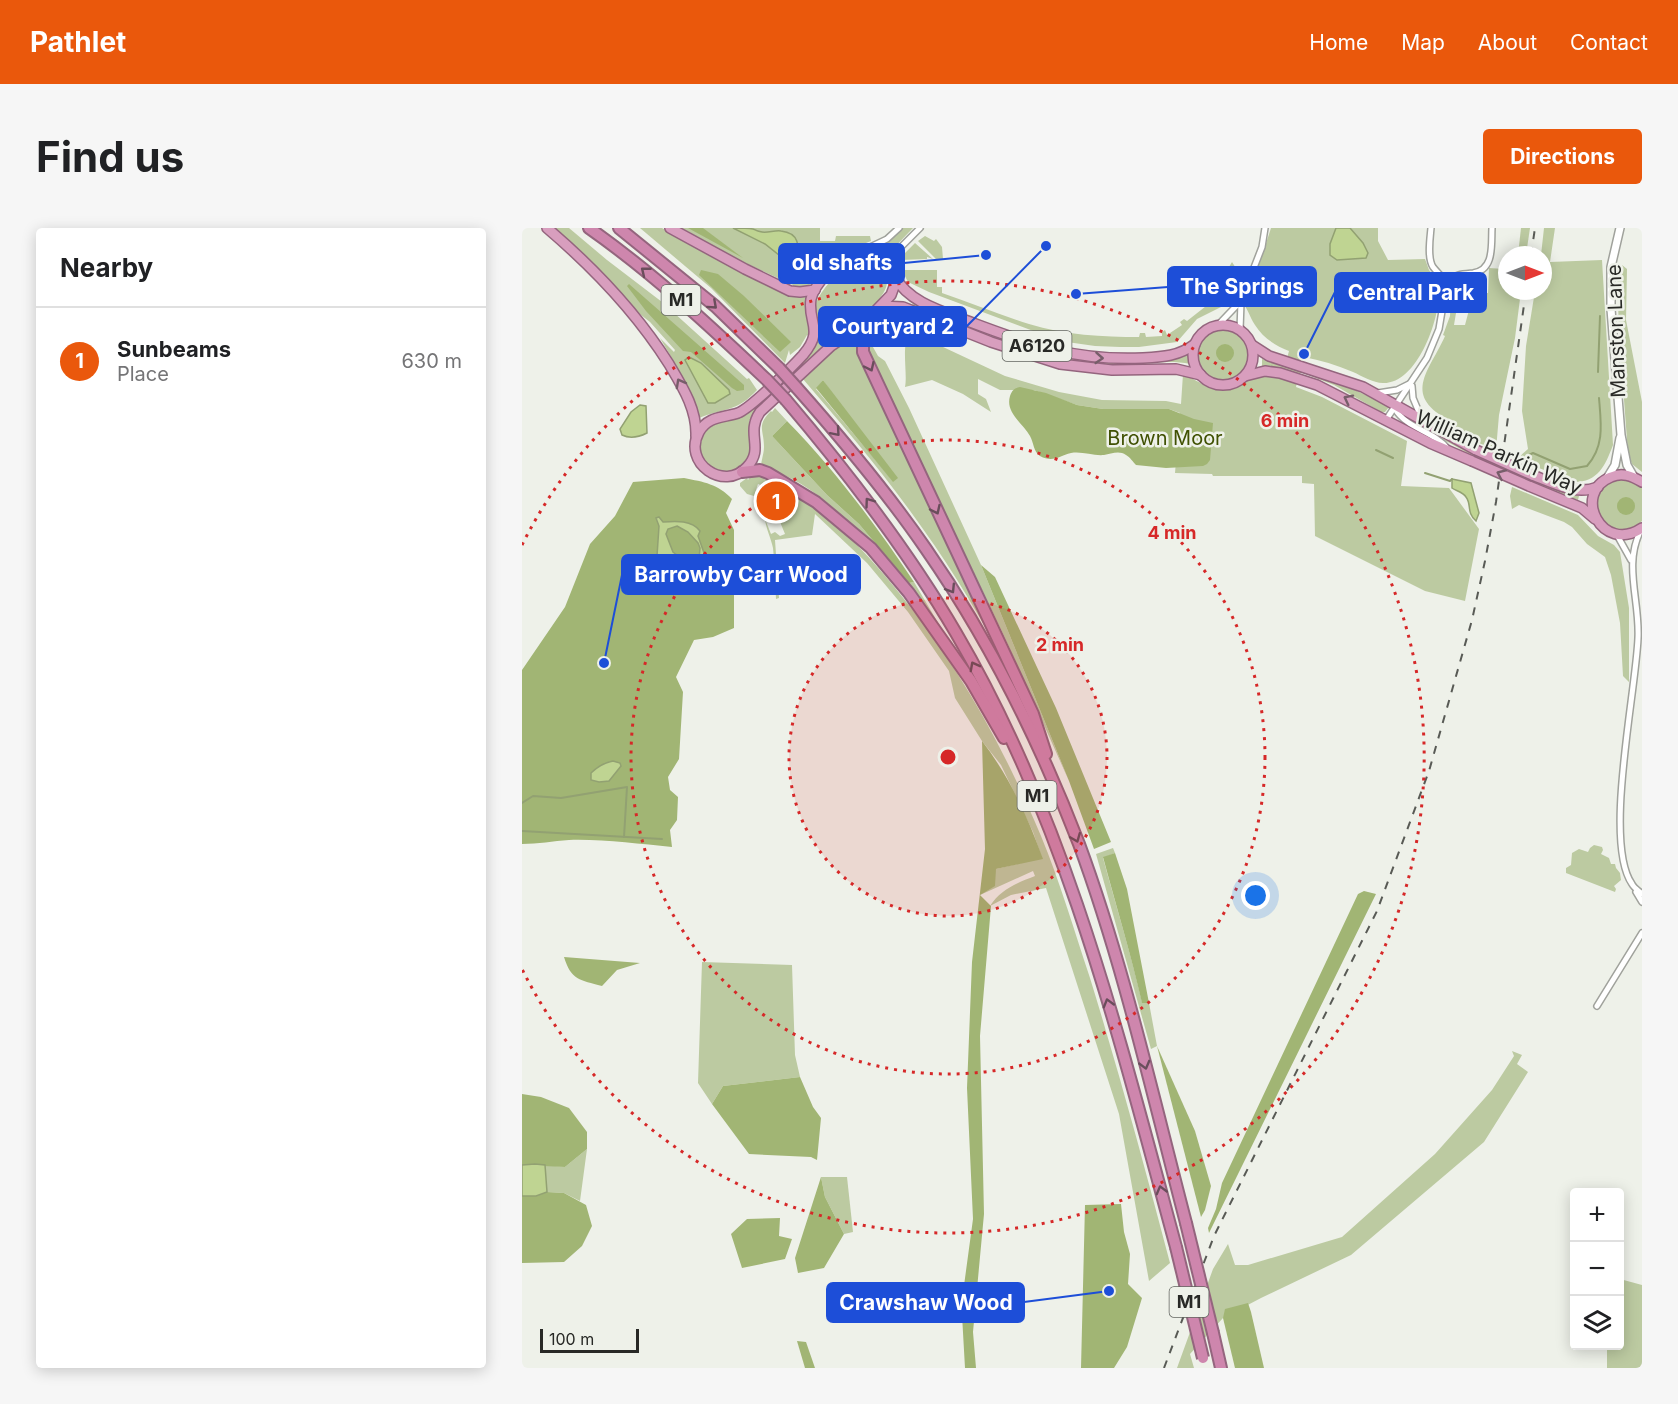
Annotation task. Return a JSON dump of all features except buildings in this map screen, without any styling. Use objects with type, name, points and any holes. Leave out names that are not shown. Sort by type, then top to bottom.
[{"type":"highway","points":[[547,228],[622,300],[648,331],[682,385],[692,409],[697,458],[708,472],[726,477],[742,472],[750,465],[755,446],[753,425],[760,411],[831,346],[854,332],[894,290],[894,273],[886,258],[864,250],[849,254],[844,258],[815,290],[811,303],[814,336],[803,355],[745,410],[708,422],[696,438]]},
{"type":"highway","name":"M1","points":[[589,228],[659,281],[786,400],[867,498],[919,572],[957,633],[998,711],[1044,812],[1070,883],[1101,978],[1176,1247],[1204,1363]]},
{"type":"highway","name":"M1","points":[[619,228],[715,306],[779,368],[846,444],[927,549],[971,621],[1016,703],[1062,802]]},
{"type":"highway","points":[[670,228],[790,291],[815,290]]},
{"type":"highway","name":"A6120","points":[[894,273],[905,291],[915,299],[1011,337],[1076,356],[1166,357],[1179,354],[1195,344]]},
{"type":"highway","name":"A6120","points":[[877,310],[903,307],[1002,346],[1060,364],[1113,370],[1176,369],[1201,375]]},
{"type":"highway","name":"M1","points":[[877,310],[863,338],[863,352],[1033,714],[1079,845],[1120,973],[1186,1223],[1221,1368]]},
{"type":"highway","points":[[1218,325],[1226,325],[1240,330],[1248,338],[1252,345],[1253,361],[1245,376],[1239,381],[1223,385],[1215,384],[1201,375],[1194,360],[1195,344],[1207,330],[1218,325]]},
{"type":"highway","name":"William Parkin Way","points":[[1252,345],[1269,356],[1340,378],[1373,392],[1476,450],[1532,475],[1575,491],[1598,487]]},
{"type":"highway","name":"William Parkin Way","points":[[1245,376],[1265,371],[1280,373],[1333,392],[1451,453],[1582,508],[1601,526],[1617,535]]},
{"type":"highway","name":"M1","points":[[742,472],[760,470],[782,481],[816,502],[871,548],[909,593],[971,681],[1044,812]]},
{"type":"highway","points":[[1595,519],[1592,503],[1598,487],[1607,478],[1625,474],[1638,479]]},
{"type":"highway","points":[[1617,535],[1626,535],[1642,528]]},
{"type":"street","points":[[864,250],[887,239],[899,228]]},
{"type":"street","points":[[894,273],[898,250],[920,228]]},
{"type":"street","points":[[1240,330],[1241,301],[1262,247],[1265,228]]},
{"type":"street","points":[[1431,228],[1430,261],[1433,268],[1446,281],[1439,329],[1427,358],[1396,407],[1401,418],[1441,440],[1451,453]]},
{"type":"street","points":[[1446,281],[1460,273],[1474,273],[1487,267],[1491,260],[1492,228]]},
{"type":"street","name":"Manston Lane","points":[[1620,228],[1613,257],[1611,288],[1621,435],[1627,465],[1638,479]]},
{"type":"street","points":[[1218,325],[1241,301]]},
{"type":"street","points":[[1373,392],[1397,390],[1413,381]]},
{"type":"street","name":"William Parkin Way","points":[[1413,381],[1411,389],[1413,398],[1422,420]]},
{"type":"street","name":"William Parkin Way","points":[[1386,420],[1396,407]]},
{"type":"street","name":"Manston Lane","points":[[1607,478],[1615,465],[1621,435]]},
{"type":"street","points":[[1642,528],[1635,542],[1631,562],[1639,633],[1623,768],[1621,822],[1624,862],[1632,885],[1642,903]]},
{"type":"street","points":[[1617,535],[1631,562]]},
{"type":"street","points":[[1632,885],[1642,894]]},
{"type":"street","points":[[1597,1006],[1642,933]]},
{"type":"shaded area","points":[[553,228],[569,228],[662,302],[747,379],[749,378],[757,390],[736,406],[699,418],[676,365],[660,338],[674,352],[675,350],[599,270]]},
{"type":"shaded area","points":[[640,228],[662,228],[733,268],[785,293],[807,296],[811,329],[809,336],[807,335],[800,347],[790,355],[789,350],[785,363],[711,288]]},
{"type":"shaded area","points":[[682,228],[820,228],[820,241],[835,241],[836,236],[870,236],[871,241],[845,251],[822,276],[802,287],[793,286],[739,260]]},
{"type":"shaded area","points":[[733,228],[787,232],[795,237],[796,249],[790,257],[779,255],[765,244]]},
{"type":"shaded area","points":[[902,228],[913,228],[889,253],[882,248]]},
{"type":"shaded area","points":[[1271,228],[1378,228],[1378,241],[1388,260],[1425,259],[1429,270],[1439,282],[1437,311],[1426,344],[1418,359],[1407,372],[1396,380],[1375,382],[1347,369],[1304,357],[1300,369],[1378,401],[1389,407],[1385,412],[1381,412],[1334,385],[1303,373],[1299,373],[1296,387],[1322,397],[1407,441],[1401,486],[1449,488],[1479,529],[1465,601],[1425,591],[1315,536],[1314,484],[1302,483],[1302,476],[1213,476],[1212,474],[1175,473],[1180,413],[1169,409],[1103,409],[1077,405],[1034,390],[1000,390],[978,379],[978,394],[986,399],[991,412],[963,394],[932,380],[905,387],[905,350],[911,332],[1005,376],[1059,392],[1102,400],[1166,401],[1181,404],[1183,374],[1218,389],[1233,387],[1257,376],[1282,377],[1284,369],[1262,366],[1262,359],[1285,366],[1289,351],[1262,334],[1241,301],[1261,259]]},
{"type":"shaded area","points":[[1336,228],[1350,228],[1363,243],[1368,253],[1366,258],[1337,260],[1330,255],[1330,244]]},
{"type":"shaded area","points":[[1521,228],[1530,228],[1527,246],[1519,246]]},
{"type":"shaded area","points":[[1544,228],[1555,228],[1552,248],[1552,246],[1542,246]]},
{"type":"shaded area","points":[[925,236],[934,241],[936,239],[942,247],[943,259],[937,260],[918,241]]},
{"type":"shaded area","points":[[915,243],[933,259],[927,257],[927,259],[901,260]]},
{"type":"shaded area","points":[[865,258],[880,265],[886,275],[886,286],[879,299],[855,325],[756,412],[749,421],[750,454],[746,462],[731,472],[723,472],[710,466],[700,449],[705,433],[714,425],[749,412],[791,373],[817,339],[820,327],[816,303],[821,293],[848,263]]},
{"type":"shaded area","points":[[1602,260],[1613,445],[1607,460],[1595,476],[1574,482],[1519,460],[1528,449],[1522,411],[1526,346],[1534,300],[1552,300],[1552,262]]},
{"type":"shaded area","points":[[1232,262],[1239,273],[1223,306],[1197,319],[1177,342],[1139,347],[1095,346],[1060,341],[929,292],[908,282],[902,270],[937,270],[937,287],[942,287],[942,293],[1029,324],[1084,335],[1139,337],[1140,333],[1145,333],[1146,337],[1162,336],[1165,330],[1167,335],[1182,325],[1180,322],[1184,319],[1187,321],[1215,299],[1213,295],[1217,291],[1221,293],[1233,269],[1229,267]]},
{"type":"shaded area","points":[[1622,265],[1627,269],[1626,320],[1642,402],[1642,472],[1632,464],[1628,453],[1619,333],[1617,269]]},
{"type":"shaded area","points":[[1489,268],[1498,269],[1498,300],[1520,300],[1515,338],[1499,415],[1496,450],[1444,424],[1447,419],[1433,410],[1423,391],[1423,381],[1427,371],[1445,336],[1443,335],[1450,316],[1451,297],[1458,301],[1454,325],[1465,325],[1469,310],[1461,294],[1453,290],[1453,285],[1469,293],[1488,293]]},
{"type":"shaded area","points":[[913,302],[1013,341],[1076,359],[1107,361],[1180,357],[1188,354],[1190,364],[1168,362],[1099,365],[1051,356],[1004,342],[912,306]]},
{"type":"shaded area","points":[[1223,329],[1233,331],[1241,337],[1247,345],[1249,355],[1247,365],[1241,373],[1233,379],[1223,381],[1213,379],[1205,373],[1199,365],[1197,355],[1199,345],[1205,337],[1213,331]]},
{"type":"shaded area","points":[[854,340],[857,342],[859,352],[1009,669],[957,580],[909,509],[803,379],[839,346]],"holes":[[[823,380],[893,481],[816,389]]]},
{"type":"shaded area","points":[[867,340],[878,356],[885,361],[909,408],[981,565],[1069,781],[1005,638],[878,372],[867,346]]},
{"type":"shaded area","points":[[689,357],[701,363],[729,390],[730,394],[715,403],[708,403],[685,360]]},
{"type":"shaded area","points":[[640,405],[646,406],[647,433],[634,437],[622,435],[620,429],[631,412]]},
{"type":"shaded area","points":[[775,408],[787,421],[772,436],[827,495],[859,524],[909,583],[914,582],[966,670],[872,550],[840,515],[803,485],[783,474],[761,467],[764,447],[762,424],[766,416]]},
{"type":"shaded area","points":[[1411,419],[1559,489],[1579,496],[1578,500],[1534,485],[1492,465],[1410,421]]},
{"type":"shaded area","points":[[765,476],[764,479],[802,499],[837,526],[882,573],[918,617],[959,676],[995,738],[1027,803],[1067,906],[1101,1013],[1170,1263],[1149,1281],[1119,1114],[1046,888],[1011,895],[990,906],[1004,891],[1035,876],[1033,871],[980,895],[996,869],[1042,858],[1033,832],[1001,765],[982,741],[955,698],[949,671],[908,612],[867,563],[815,514],[812,535],[775,540],[779,598],[776,599],[773,548],[765,519],[771,534],[775,532],[780,536],[785,534],[778,517],[784,516],[780,498],[776,490],[769,485],[767,489],[764,489],[758,484],[754,496],[747,494],[740,486],[740,483],[747,478],[748,480],[750,477]]},
{"type":"shaded area","points":[[1452,479],[1471,483],[1479,513],[1476,521],[1471,515],[1466,497],[1452,488]]},
{"type":"shaded area","points":[[1622,479],[1636,483],[1642,488],[1642,521],[1629,530],[1617,530],[1607,525],[1600,516],[1597,505],[1599,494],[1607,485]]},
{"type":"shaded area","points":[[1512,487],[1578,515],[1598,536],[1614,545],[1620,552],[1629,608],[1629,682],[1623,676],[1620,623],[1611,575],[1605,557],[1564,522],[1519,505],[1512,509],[1510,496]]},
{"type":"shaded area","points":[[659,517],[663,522],[688,523],[697,527],[700,531],[698,536],[703,550],[715,572],[712,581],[691,590],[667,590],[659,585],[657,556],[659,526],[656,518]],"holes":[[[677,526],[688,532],[698,543],[699,559],[709,574],[704,582],[689,585],[679,572],[678,556],[673,552],[666,534],[668,529]]]},
{"type":"shaded area","points":[[613,761],[620,763],[621,766],[609,781],[591,780],[593,771]]},
{"type":"shaded area","points":[[1594,845],[1602,847],[1601,854],[1609,858],[1611,864],[1615,864],[1620,873],[1621,880],[1614,886],[1615,892],[1566,873],[1566,868],[1571,865],[1572,853],[1579,849],[1588,852]]},
{"type":"shaded area","points":[[1113,848],[1115,853],[1103,858],[1142,1002],[1149,1003],[1157,1046],[1151,1049],[1096,854]]},
{"type":"shaded area","points":[[702,962],[792,965],[795,1055],[800,1077],[723,1086],[712,1104],[698,1083]]},
{"type":"shaded area","points":[[1512,1051],[1522,1055],[1517,1064],[1528,1072],[1484,1142],[1351,1255],[1223,1318],[1190,1354],[1194,1368],[1177,1368],[1213,1269],[1228,1244],[1235,1265],[1248,1265],[1342,1237],[1435,1154],[1492,1090],[1514,1056]]},
{"type":"shaded area","points":[[587,1149],[580,1201],[564,1193],[547,1192],[545,1165],[565,1167]]},
{"type":"shaded area","points":[[522,1165],[545,1165],[547,1192],[536,1196],[522,1196]]},
{"type":"shaded area","points":[[821,1177],[847,1177],[853,1232],[844,1234],[825,1197]]},
{"type":"shaded area","points":[[1624,1280],[1642,1285],[1642,1368],[1607,1368],[1607,1350],[1624,1350]]},
{"type":"green space","points":[[688,228],[703,228],[743,258]]},
{"type":"green space","points":[[701,270],[718,274],[791,342],[780,352],[699,275]]},
{"type":"green space","points":[[629,284],[744,385],[744,390],[737,391],[732,388],[691,352],[683,351],[646,311],[627,286]]},
{"type":"green space","points":[[1221,344],[1229,344],[1234,349],[1232,360],[1221,362],[1216,357],[1216,349]]},
{"type":"green space","points":[[823,380],[898,478],[893,482],[816,388]]},
{"type":"green space","name":"Brown Moor","points":[[1020,387],[1046,393],[1077,405],[1103,409],[1169,409],[1194,419],[1213,423],[1210,460],[1203,466],[1166,468],[1136,465],[1121,453],[1100,455],[1071,453],[1052,459],[1045,458],[1036,452],[1030,436],[1010,408],[1011,394]]},
{"type":"green space","points":[[787,421],[854,498],[914,582],[909,583],[859,524],[827,495],[772,436]]},
{"type":"green space","points":[[684,478],[716,487],[732,499],[726,513],[734,530],[734,628],[713,637],[694,640],[676,677],[683,692],[679,759],[668,777],[670,790],[678,797],[677,820],[670,830],[672,847],[582,840],[522,844],[522,670],[565,607],[590,544],[615,516],[633,482]]},
{"type":"green space","points":[[1626,497],[1632,500],[1635,506],[1632,512],[1626,515],[1620,512],[1617,506],[1620,500]]},
{"type":"green space","points":[[981,565],[995,577],[1056,708],[1111,842],[1094,849],[1069,781]]},
{"type":"green space","points":[[982,741],[1001,768],[1017,797],[1043,859],[996,869],[995,886],[980,895],[991,906],[980,1036],[984,1214],[973,1332],[976,1368],[965,1368],[963,1293],[973,1219],[967,1088],[972,962],[985,849]]},
{"type":"green space","points":[[1115,853],[1127,889],[1149,1003],[1142,1003],[1103,857]]},
{"type":"green space","points":[[1364,891],[1376,894],[1209,1233],[1208,1228],[1216,1209],[1222,1183],[1358,894]]},
{"type":"green space","points":[[564,957],[640,963],[617,970],[602,986],[573,975]]},
{"type":"green space","points":[[1157,1046],[1195,1131],[1211,1186],[1201,1217]]},
{"type":"green space","points":[[800,1077],[813,1107],[821,1118],[817,1160],[811,1157],[749,1154],[712,1104],[723,1086]]},
{"type":"green space","points":[[522,1094],[541,1097],[569,1108],[587,1132],[587,1149],[565,1167],[522,1165]]},
{"type":"green space","points":[[821,1177],[825,1197],[844,1234],[824,1268],[798,1273],[795,1258]]},
{"type":"green space","points":[[547,1192],[564,1193],[586,1205],[592,1226],[582,1246],[564,1262],[522,1263],[522,1196],[536,1196]]},
{"type":"green space","points":[[1121,1204],[1124,1232],[1130,1254],[1128,1284],[1142,1298],[1127,1347],[1114,1368],[1081,1368],[1085,1205]]},
{"type":"green space","points":[[780,1218],[779,1236],[792,1239],[785,1259],[742,1268],[731,1234],[747,1219]]},
{"type":"green space","points":[[1248,1303],[1264,1368],[1235,1368],[1223,1318],[1225,1309]]},
{"type":"green space","points":[[797,1341],[806,1342],[815,1368],[805,1368]]},
{"type":"waterway","points":[[1598,372],[1600,316]]},
{"type":"waterway","points":[[1527,456],[1533,453],[1570,469],[1587,466],[1599,442],[1601,425],[1599,398]]},
{"type":"waterway","points":[[1376,450],[1393,458]]},
{"type":"waterway","points":[[1425,473],[1450,481],[1452,479]]},
{"type":"waterway","points":[[522,803],[533,796],[561,798],[627,787],[624,837]]},
{"type":"waterway","points":[[522,831],[662,839]]},
{"type":"railway","points":[[1532,246],[1535,228]]},
{"type":"railway","points":[[1164,1368],[1214,1236],[1377,911],[1429,771],[1472,620],[1485,561],[1496,502],[1525,300]]},
{"type":"place","name":"Courtyard 2","points":[[1046,246]]},
{"type":"place","name":"old shafts","points":[[986,255]]},
{"type":"place","name":"The Springs","points":[[1076,294]]},
{"type":"place","name":"Central Park","points":[[1304,354]]},
{"type":"place","name":"Sunbeams","points":[[776,501]]},
{"type":"place","name":"Barrowby Carr Wood","points":[[604,663]]},
{"type":"place","name":"Crawshaw Wood","points":[[1109,1291]]}]
